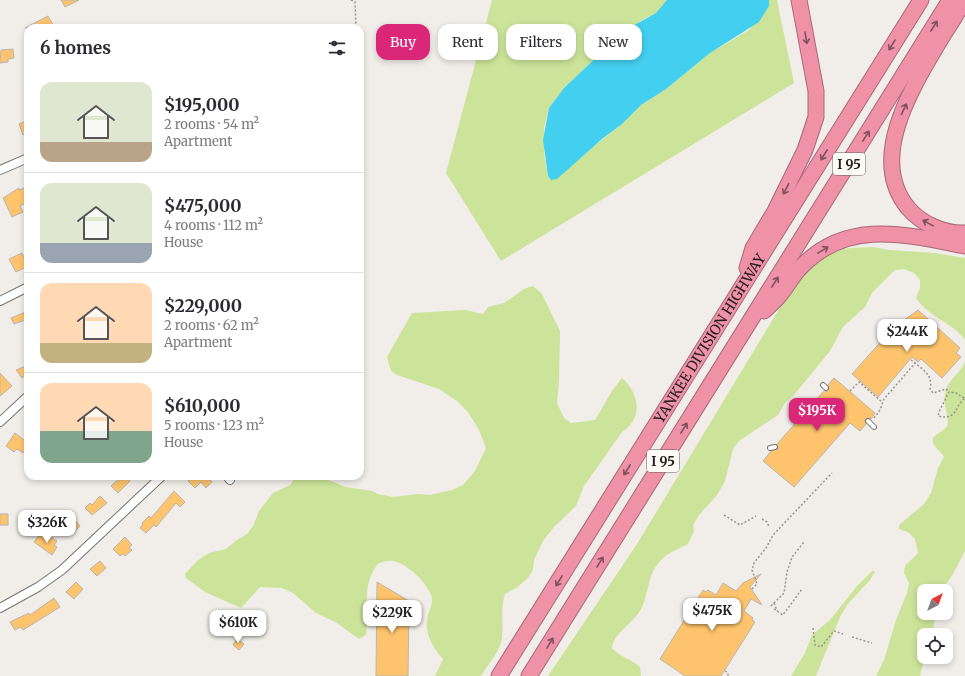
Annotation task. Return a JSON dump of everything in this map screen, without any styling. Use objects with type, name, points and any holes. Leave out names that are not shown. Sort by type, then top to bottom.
[{"type":"highway","points":[[742,287],[753,248],[775,211],[805,150],[816,117],[816,90],[799,0]]},
{"type":"highway","name":"YANKEE DIVISION HIGHWAY","points":[[499,676],[920,0]]},
{"type":"highway","name":"YANKEE DIVISION HIGHWAY","points":[[529,676],[950,0]]},
{"type":"highway","points":[[963,0],[904,109],[894,135],[892,158],[893,174],[897,190],[912,212],[935,228],[951,232],[965,233]]},
{"type":"highway","points":[[747,327],[780,296],[801,267],[818,253],[840,241],[860,235],[887,233],[965,246]]},
{"type":"street","points":[[0,170],[24,160]]},
{"type":"street","points":[[0,301],[24,289]]},
{"type":"street","points":[[0,422],[24,400]]},
{"type":"street","points":[[0,608],[38,587],[62,570],[158,480]]},
{"type":"lane","points":[[869,422],[874,426]]},
{"type":"lane","points":[[770,448],[775,447]]},
{"type":"path","points":[[351,0],[355,2],[356,24]]},
{"type":"path","points":[[911,360],[916,362],[930,377],[930,389],[933,393],[946,389],[949,392],[956,393],[964,398],[951,416],[946,418],[938,416],[949,392]]},
{"type":"path","points":[[869,422],[880,410],[882,402],[916,362]]},
{"type":"path","points":[[850,391],[859,382],[882,402]]},
{"type":"path","points":[[752,589],[757,584],[752,570],[754,563],[766,548],[773,535],[832,472]]},
{"type":"path","points":[[724,515],[740,525],[756,516]]},
{"type":"path","points":[[762,519],[767,522],[769,527]]},
{"type":"path","points":[[771,606],[784,593],[787,572],[792,558],[804,542]]},
{"type":"path","points":[[774,610],[782,615],[802,589]]},
{"type":"path","points":[[774,602],[778,612]]},
{"type":"path","points":[[813,628],[815,645],[821,647],[834,631],[843,634]]},
{"type":"path","points":[[852,637],[872,643]]},
{"type":"path","points":[[725,672],[728,673],[728,676]]},
{"type":"green space","points":[[492,0],[667,0],[656,13],[637,24],[584,24],[584,60],[594,60],[564,88],[549,108],[544,128],[544,153],[548,176],[551,180],[622,124],[641,105],[666,89],[710,53],[749,30],[769,6],[769,0],[777,0],[794,83],[501,261],[446,173],[476,60],[498,60],[498,24],[486,24]]},
{"type":"green space","points":[[873,247],[889,250],[935,253],[965,258],[965,340],[955,329],[934,316],[921,305],[916,298],[920,288],[920,280],[914,273],[904,269],[895,270],[872,293],[865,307],[843,327],[830,351],[794,395],[785,403],[778,415],[739,441],[733,449],[725,481],[717,495],[699,515],[693,525],[694,531],[688,544],[667,555],[660,561],[653,571],[642,608],[616,638],[612,648],[618,654],[640,667],[641,676],[548,676],[637,544],[796,281],[816,263],[833,252],[847,248]]},
{"type":"green space","points":[[533,286],[542,294],[560,331],[557,403],[564,418],[571,423],[595,420],[612,391],[622,378],[632,391],[637,405],[634,420],[622,432],[584,486],[576,506],[554,527],[543,541],[534,560],[533,570],[527,579],[516,588],[505,594],[501,643],[481,676],[435,676],[443,659],[433,645],[427,628],[432,598],[425,584],[410,569],[398,563],[387,561],[378,564],[373,572],[369,580],[367,598],[366,635],[359,639],[337,623],[316,613],[293,593],[282,588],[260,587],[241,608],[205,592],[186,578],[185,574],[198,560],[209,553],[226,549],[247,534],[253,526],[259,511],[273,493],[290,485],[293,480],[328,480],[346,487],[372,491],[378,494],[393,497],[418,494],[430,495],[452,490],[463,485],[475,471],[486,448],[479,430],[468,412],[457,401],[439,389],[397,375],[391,371],[387,357],[412,313],[465,310],[483,314],[488,307],[504,303],[524,289]]},
{"type":"green space","points":[[965,362],[965,551],[946,584],[917,584],[917,620],[935,620],[933,628],[917,628],[917,664],[923,664],[920,676],[876,676],[884,660],[896,620],[907,593],[909,583],[904,573],[905,566],[918,553],[915,539],[908,532],[899,529],[899,525],[924,504],[931,493],[938,468],[944,457],[933,444],[933,438],[947,426],[948,419],[945,404],[945,393],[949,384]]},
{"type":"green space","points":[[873,570],[875,572],[870,580],[847,605],[840,617],[816,676],[791,676],[805,653],[812,635],[830,620],[857,586]]},
{"type":"water","points":[[667,0],[769,0],[769,6],[759,22],[710,53],[666,89],[641,105],[622,124],[602,139],[557,179],[551,180],[548,176],[543,140],[549,108],[564,88],[594,60],[642,60],[642,24],[636,24],[656,13]]},
{"type":"building","points":[[61,0],[79,0],[65,7]]},
{"type":"building","points":[[48,16],[53,24],[33,24]]},
{"type":"building","points":[[13,49],[14,58],[8,59],[8,62],[0,63],[1,50]]},
{"type":"building","points":[[24,122],[24,135],[23,135],[19,124]]},
{"type":"building","points":[[19,188],[19,190],[24,188],[24,204],[20,206],[23,212],[12,217],[3,198]]},
{"type":"building","points":[[22,253],[24,257],[24,268],[16,272],[9,259]]},
{"type":"building","points":[[918,310],[960,348],[956,353],[961,357],[942,378],[921,359],[918,362],[912,357],[878,397],[852,374],[893,328]]},
{"type":"building","points":[[24,313],[24,320],[14,324],[11,318]]},
{"type":"building","points":[[24,367],[24,376],[22,378],[16,370]]},
{"type":"building","points":[[0,373],[12,386],[0,396]]},
{"type":"building","points":[[834,378],[875,413],[871,419],[865,419],[866,424],[860,431],[850,423],[794,487],[763,461],[771,451],[778,449],[777,444],[824,391],[829,390],[828,385]]},
{"type":"building","points":[[15,433],[24,440],[23,453],[17,449],[14,452],[6,446]]},
{"type":"building","points":[[118,480],[130,481],[118,493],[111,486]]},
{"type":"building","points":[[210,480],[212,482],[206,488],[201,482],[195,488],[188,481]]},
{"type":"building","points":[[174,491],[185,502],[180,507],[176,503],[156,527],[154,525],[146,533],[140,528],[143,524],[142,523],[149,516],[151,518]]},
{"type":"building","points":[[100,496],[107,503],[92,515],[85,508],[90,503],[92,505]]},
{"type":"building","points":[[0,514],[8,514],[8,525],[0,525]]},
{"type":"building","points":[[73,518],[80,526],[71,535],[64,528]]},
{"type":"building","points":[[40,534],[46,538],[48,535],[57,541],[54,545],[57,547],[52,555],[34,542]]},
{"type":"building","points":[[125,537],[132,545],[129,547],[132,550],[125,556],[123,554],[120,556],[113,549]]},
{"type":"building","points":[[100,561],[106,568],[97,576],[90,569]]},
{"type":"building","points":[[761,574],[750,587],[762,605],[751,599],[744,611],[753,618],[752,620],[755,622],[721,676],[685,676],[660,659],[703,590],[706,592],[708,590],[716,595],[723,583],[736,591],[743,583]]},
{"type":"building","points":[[76,582],[83,589],[74,599],[66,592]]},
{"type":"building","points":[[377,582],[409,601],[408,676],[376,676]]},
{"type":"building","points":[[54,598],[60,607],[23,630],[21,627],[15,630],[10,622],[29,613],[30,615]]},
{"type":"building","points":[[237,639],[244,644],[239,650],[233,645]]}]
